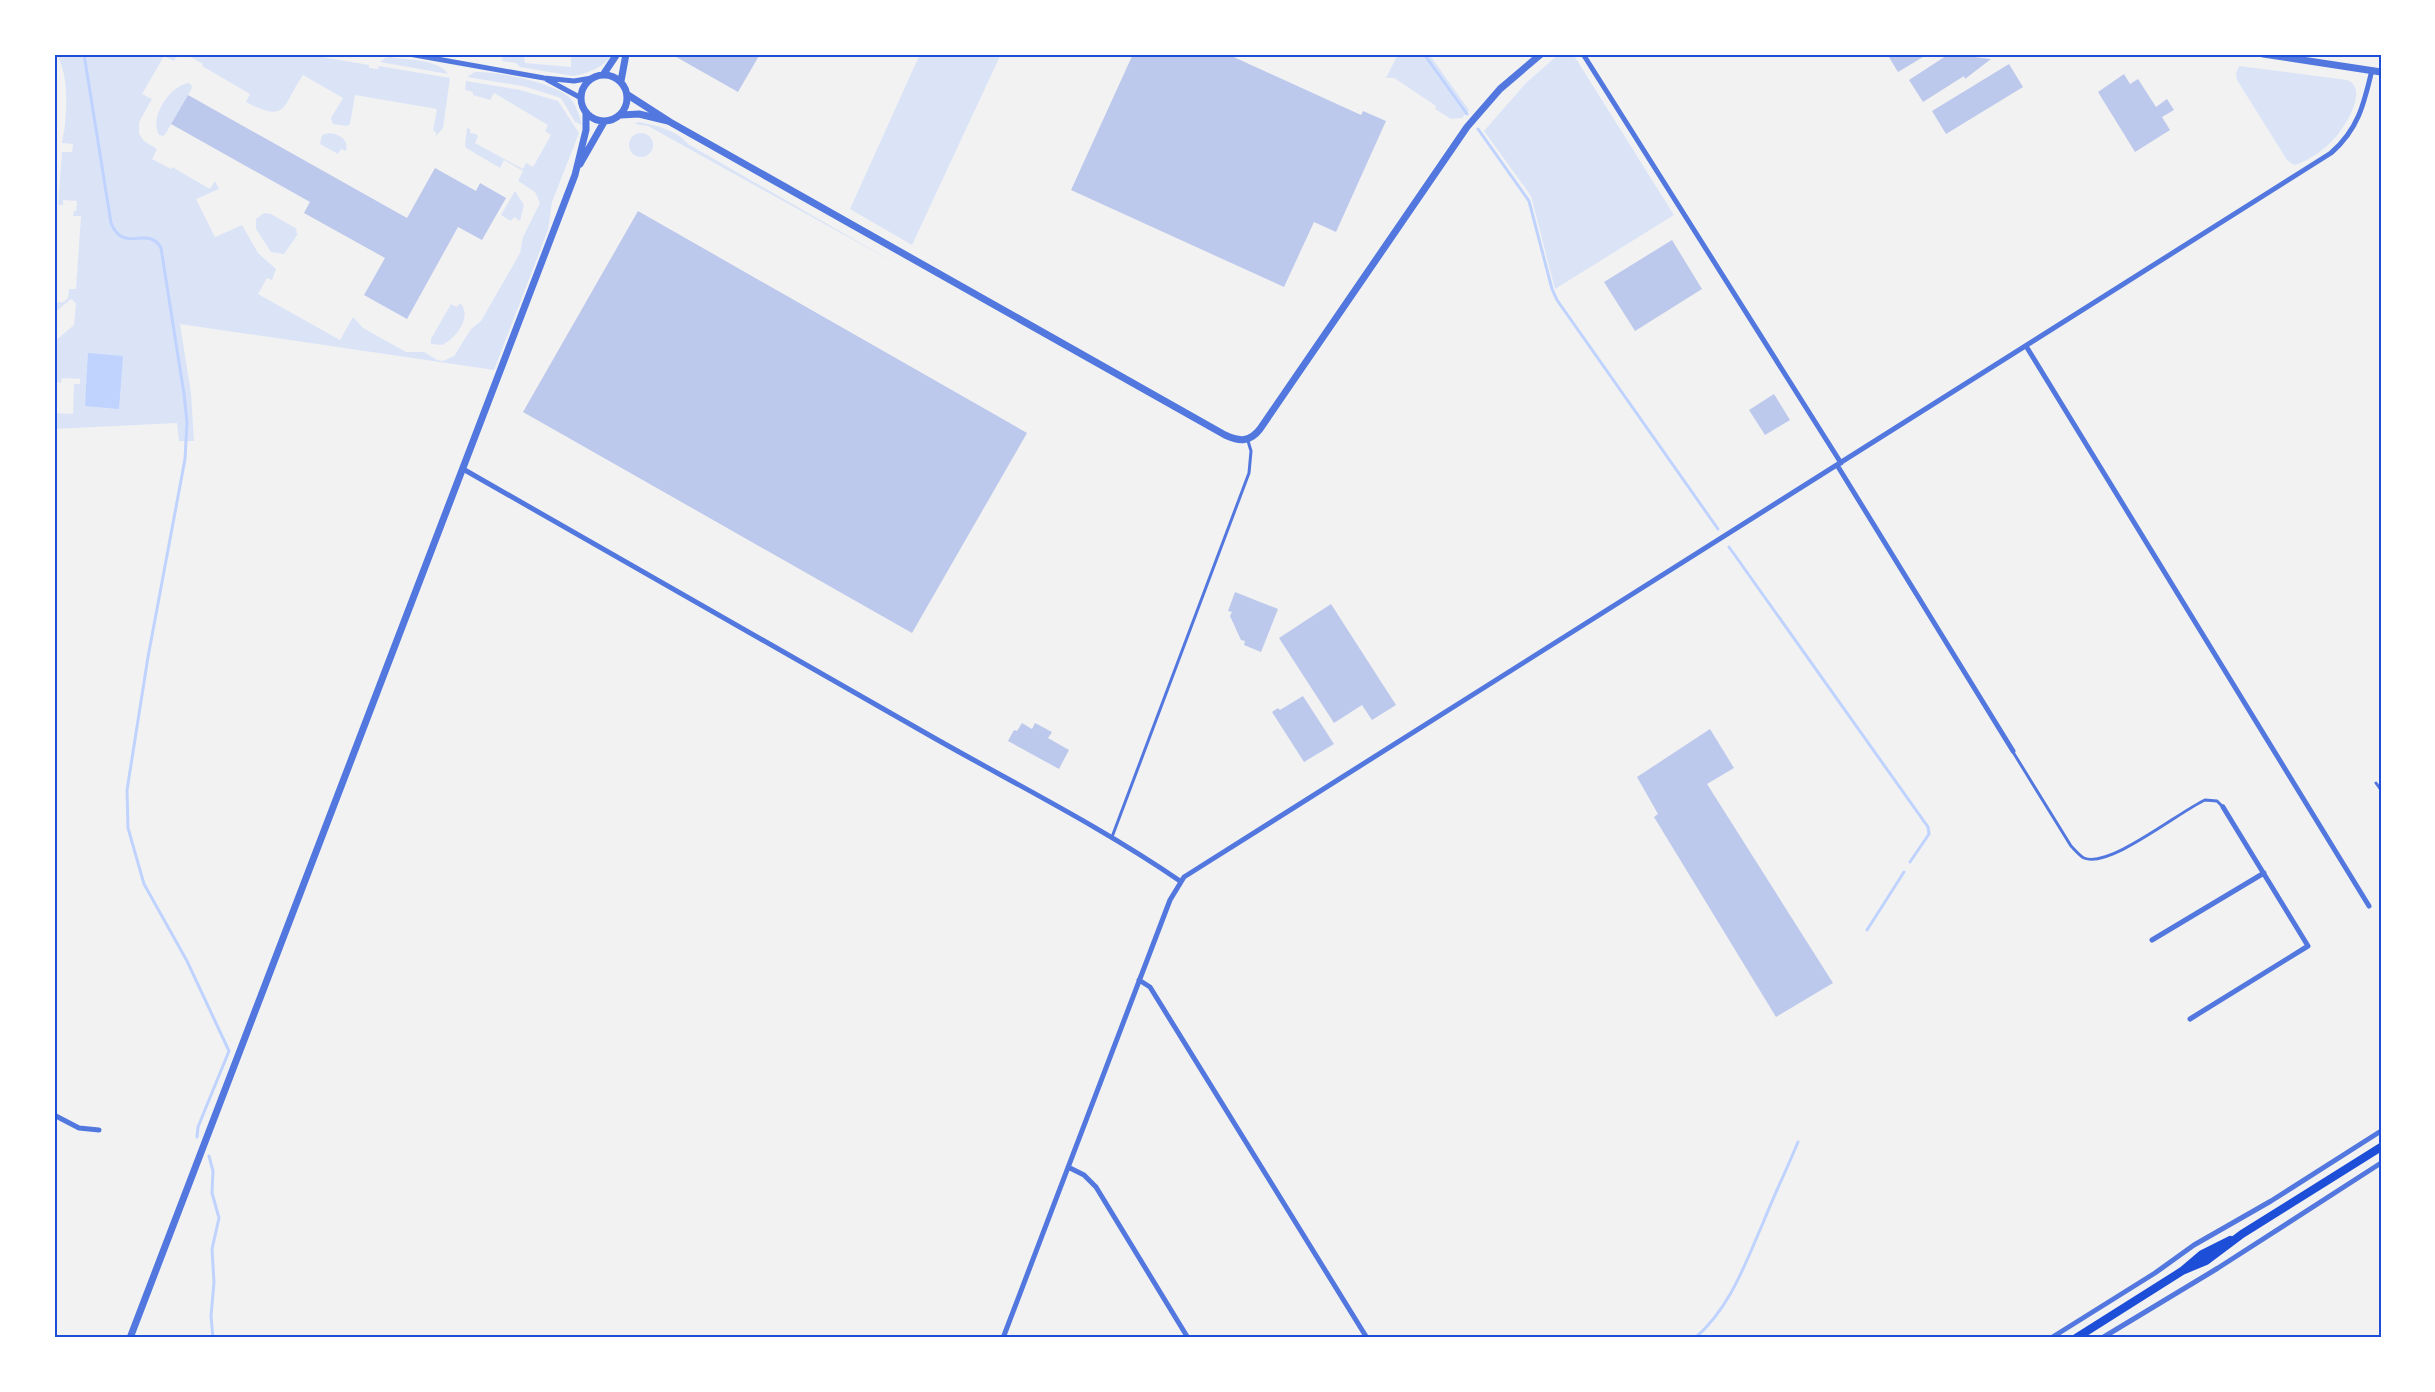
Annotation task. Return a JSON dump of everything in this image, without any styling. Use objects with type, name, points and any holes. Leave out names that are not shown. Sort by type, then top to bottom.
[{"type":"main road","points":[[2076,1338],[2182,1271],[2206,1261],[2241,1234],[2381,1147]]},
{"type":"street","points":[[409,54],[544,78],[574,81],[603,75],[615,77],[621,81],[628,95],[628,103],[621,115]]},
{"type":"street","points":[[603,75],[617,54]]},
{"type":"street","points":[[621,81],[626,54]]},
{"type":"street","points":[[628,95],[670,122],[1225,435],[1236,440],[1248,440],[1260,429],[1467,127],[1500,89],[1541,54]]},
{"type":"street","points":[[1583,54],[1839,464],[2013,751]]},
{"type":"street","points":[[2263,54],[2381,72]]},
{"type":"street","points":[[1003,1338],[1170,900],[1180,881],[1315,792],[2331,153],[2351,134],[2359,118],[2372,70]]},
{"type":"street","points":[[544,78],[581,98]]},
{"type":"street","points":[[130,1338],[578,167],[586,130],[586,112],[581,98],[584,87],[592,78]]},
{"type":"street","points":[[586,112],[591,117],[604,122]]},
{"type":"street","points":[[578,167],[604,122],[621,115],[639,114],[670,122]]},
{"type":"street","points":[[2026,346],[2369,906]]},
{"type":"street","points":[[463,469],[1112,837],[1180,881]]},
{"type":"street","points":[[2190,1019],[2308,946],[2223,807]]},
{"type":"street","points":[[2152,940],[2264,873]]},
{"type":"street","points":[[1140,980],[1150,987],[1367,1338]]},
{"type":"street","points":[[54,1115],[80,1128],[99,1130]]},
{"type":"street","points":[[2051,1338],[2194,1245],[2246,1216],[2381,1131]]},
{"type":"street","points":[[2102,1338],[2222,1265],[2381,1163]]},
{"type":"street","points":[[1068,1167],[1084,1175],[1096,1187],[1188,1338]]},
{"type":"lane","points":[[1112,837],[1249,473],[1251,452],[1248,440]]},
{"type":"lane","points":[[2013,751],[2071,846],[2084,858],[2097,861],[2127,847],[2202,801],[2213,800],[2223,807]]},
{"type":"lane","points":[[2376,783],[2381,790]]},
{"type":"shaded area","points":[[56,54],[178,54],[174,61],[164,56],[142,94],[152,99],[139,122],[139,134],[144,141],[157,149],[152,159],[171,169],[172,167],[210,189],[215,181],[219,189],[196,199],[215,237],[242,225],[258,253],[276,269],[272,280],[267,278],[258,294],[340,340],[353,317],[363,328],[406,352],[424,352],[443,361],[454,356],[471,329],[481,321],[520,253],[523,237],[540,203],[535,192],[518,181],[523,171],[504,160],[500,168],[466,148],[467,128],[470,129],[470,133],[478,136],[475,143],[523,169],[526,163],[533,167],[551,135],[545,131],[548,125],[494,93],[490,100],[465,90],[466,81],[520,90],[558,101],[579,133],[552,202],[548,230],[494,370],[180,324],[191,393],[194,441],[179,441],[177,423],[54,429],[54,413],[73,414],[74,384],[80,384],[80,379],[62,378],[61,383],[54,381],[54,342],[74,325],[76,303],[71,299],[54,313],[54,303],[64,302],[68,298],[69,289],[76,289],[81,216],[73,216],[77,201],[63,200],[63,205],[58,205],[62,152],[72,152],[73,144],[62,143],[66,116],[66,88],[63,70]]},
{"type":"shaded area","points":[[185,54],[305,54],[369,65],[369,68],[378,69],[379,66],[450,78],[443,128],[436,136],[436,132],[433,131],[437,109],[355,95],[350,124],[347,126],[333,124],[331,118],[343,98],[303,75],[287,103],[277,111],[270,111],[246,102],[250,94]]},
{"type":"shaded area","points":[[503,54],[524,57],[525,63],[571,67],[571,54],[613,54],[596,69],[573,76],[520,67],[516,63],[502,61]]},
{"type":"shaded area","points":[[920,54],[1001,54],[912,245],[850,209]]},
{"type":"shaded area","points":[[1398,54],[1429,54],[1469,110],[1462,118],[1451,119],[1394,78],[1386,78]]},
{"type":"shaded area","points":[[1559,54],[1573,54],[1674,215],[1555,289],[1531,196],[1484,131],[1526,83]]},
{"type":"shaded area","points":[[390,57],[437,65],[448,74],[380,62]]},
{"type":"shaded area","points":[[2239,66],[2347,80],[2354,85],[2356,92],[2352,111],[2341,130],[2323,150],[2294,165],[2287,160],[2237,80],[2236,73]]},
{"type":"shaded area","points":[[475,72],[511,76],[540,83],[564,93],[571,99],[582,125],[575,122],[561,98],[523,86],[467,77]]},
{"type":"shaded area","points":[[189,83],[192,86],[191,90],[166,133],[163,136],[159,135],[157,120],[163,103],[175,89]]},
{"type":"shaded area","points":[[638,122],[678,135],[688,144],[902,267],[648,126],[635,124]]},
{"type":"shaded area","points":[[329,133],[345,140],[346,151],[341,149],[338,154],[320,144],[322,135]]},
{"type":"shaded area","points":[[641,133],[650,136],[653,145],[650,154],[641,157],[632,154],[629,145],[632,136]]},
{"type":"shaded area","points":[[515,191],[524,205],[520,221],[514,217],[511,221],[501,215]]},
{"type":"shaded area","points":[[264,213],[271,214],[297,229],[298,234],[284,254],[271,252],[256,229],[256,219]]},
{"type":"shaded area","points":[[460,303],[465,314],[457,333],[442,345],[431,344],[431,339],[451,304],[457,307]]},
{"type":"water","points":[[88,353],[123,356],[119,409],[85,406]]},
{"type":"building","points":[[671,54],[760,54],[738,92]]},
{"type":"building","points":[[1133,54],[1227,54],[1361,115],[1363,111],[1386,121],[1336,232],[1314,222],[1284,287],[1071,190]]},
{"type":"building","points":[[1887,54],[1928,54],[1898,72]]},
{"type":"building","points":[[1949,54],[1991,59],[1965,79],[1964,76],[1923,102],[1909,80]]},
{"type":"building","points":[[2009,64],[2023,87],[1946,134],[1932,111]]},
{"type":"building","points":[[2124,74],[2130,84],[2138,79],[2156,107],[2167,99],[2174,110],[2162,117],[2170,130],[2135,152],[2098,92]]},
{"type":"building","points":[[188,95],[407,218],[435,168],[476,191],[480,183],[506,198],[482,240],[458,227],[407,319],[364,295],[385,258],[304,213],[310,202],[171,124]]},
{"type":"building","points":[[638,211],[1027,433],[912,633],[523,412]]},
{"type":"building","points":[[1672,240],[1702,289],[1635,331],[1604,282]]},
{"type":"building","points":[[1774,394],[1790,420],[1765,435],[1749,410]]},
{"type":"building","points":[[1235,592],[1278,609],[1261,652],[1244,645],[1245,641],[1241,640],[1230,616],[1232,612],[1228,611]]},
{"type":"building","points":[[1331,604],[1396,705],[1372,720],[1362,705],[1334,723],[1279,638]]},
{"type":"building","points":[[1303,696],[1334,744],[1304,762],[1272,712],[1278,708],[1280,710]]},
{"type":"building","points":[[1022,723],[1032,729],[1035,723],[1052,732],[1048,738],[1069,750],[1059,769],[1008,741],[1014,730],[1017,731]]},
{"type":"building","points":[[1710,729],[1734,768],[1707,784],[1833,983],[1776,1017],[1654,817],[1658,814],[1637,777]]},
{"type":"waterway","points":[[84,54],[111,223],[122,237],[150,238],[156,241],[161,248],[187,422],[185,459],[148,657],[127,790],[128,828],[144,884],[187,961],[229,1051],[198,1127],[197,1137]]},
{"type":"waterway","points":[[1424,54],[1467,114]]},
{"type":"waterway","points":[[1478,129],[1529,201],[1552,289],[1557,300],[1718,529]]},
{"type":"waterway","points":[[1729,547],[1928,827],[1929,834],[1910,862]]},
{"type":"waterway","points":[[1867,930],[1904,872]]},
{"type":"waterway","points":[[1695,1338],[1718,1313],[1735,1285],[1798,1142]]},
{"type":"waterway","points":[[209,1156],[213,1171],[212,1193],[219,1218],[212,1249],[213,1338]]}]
